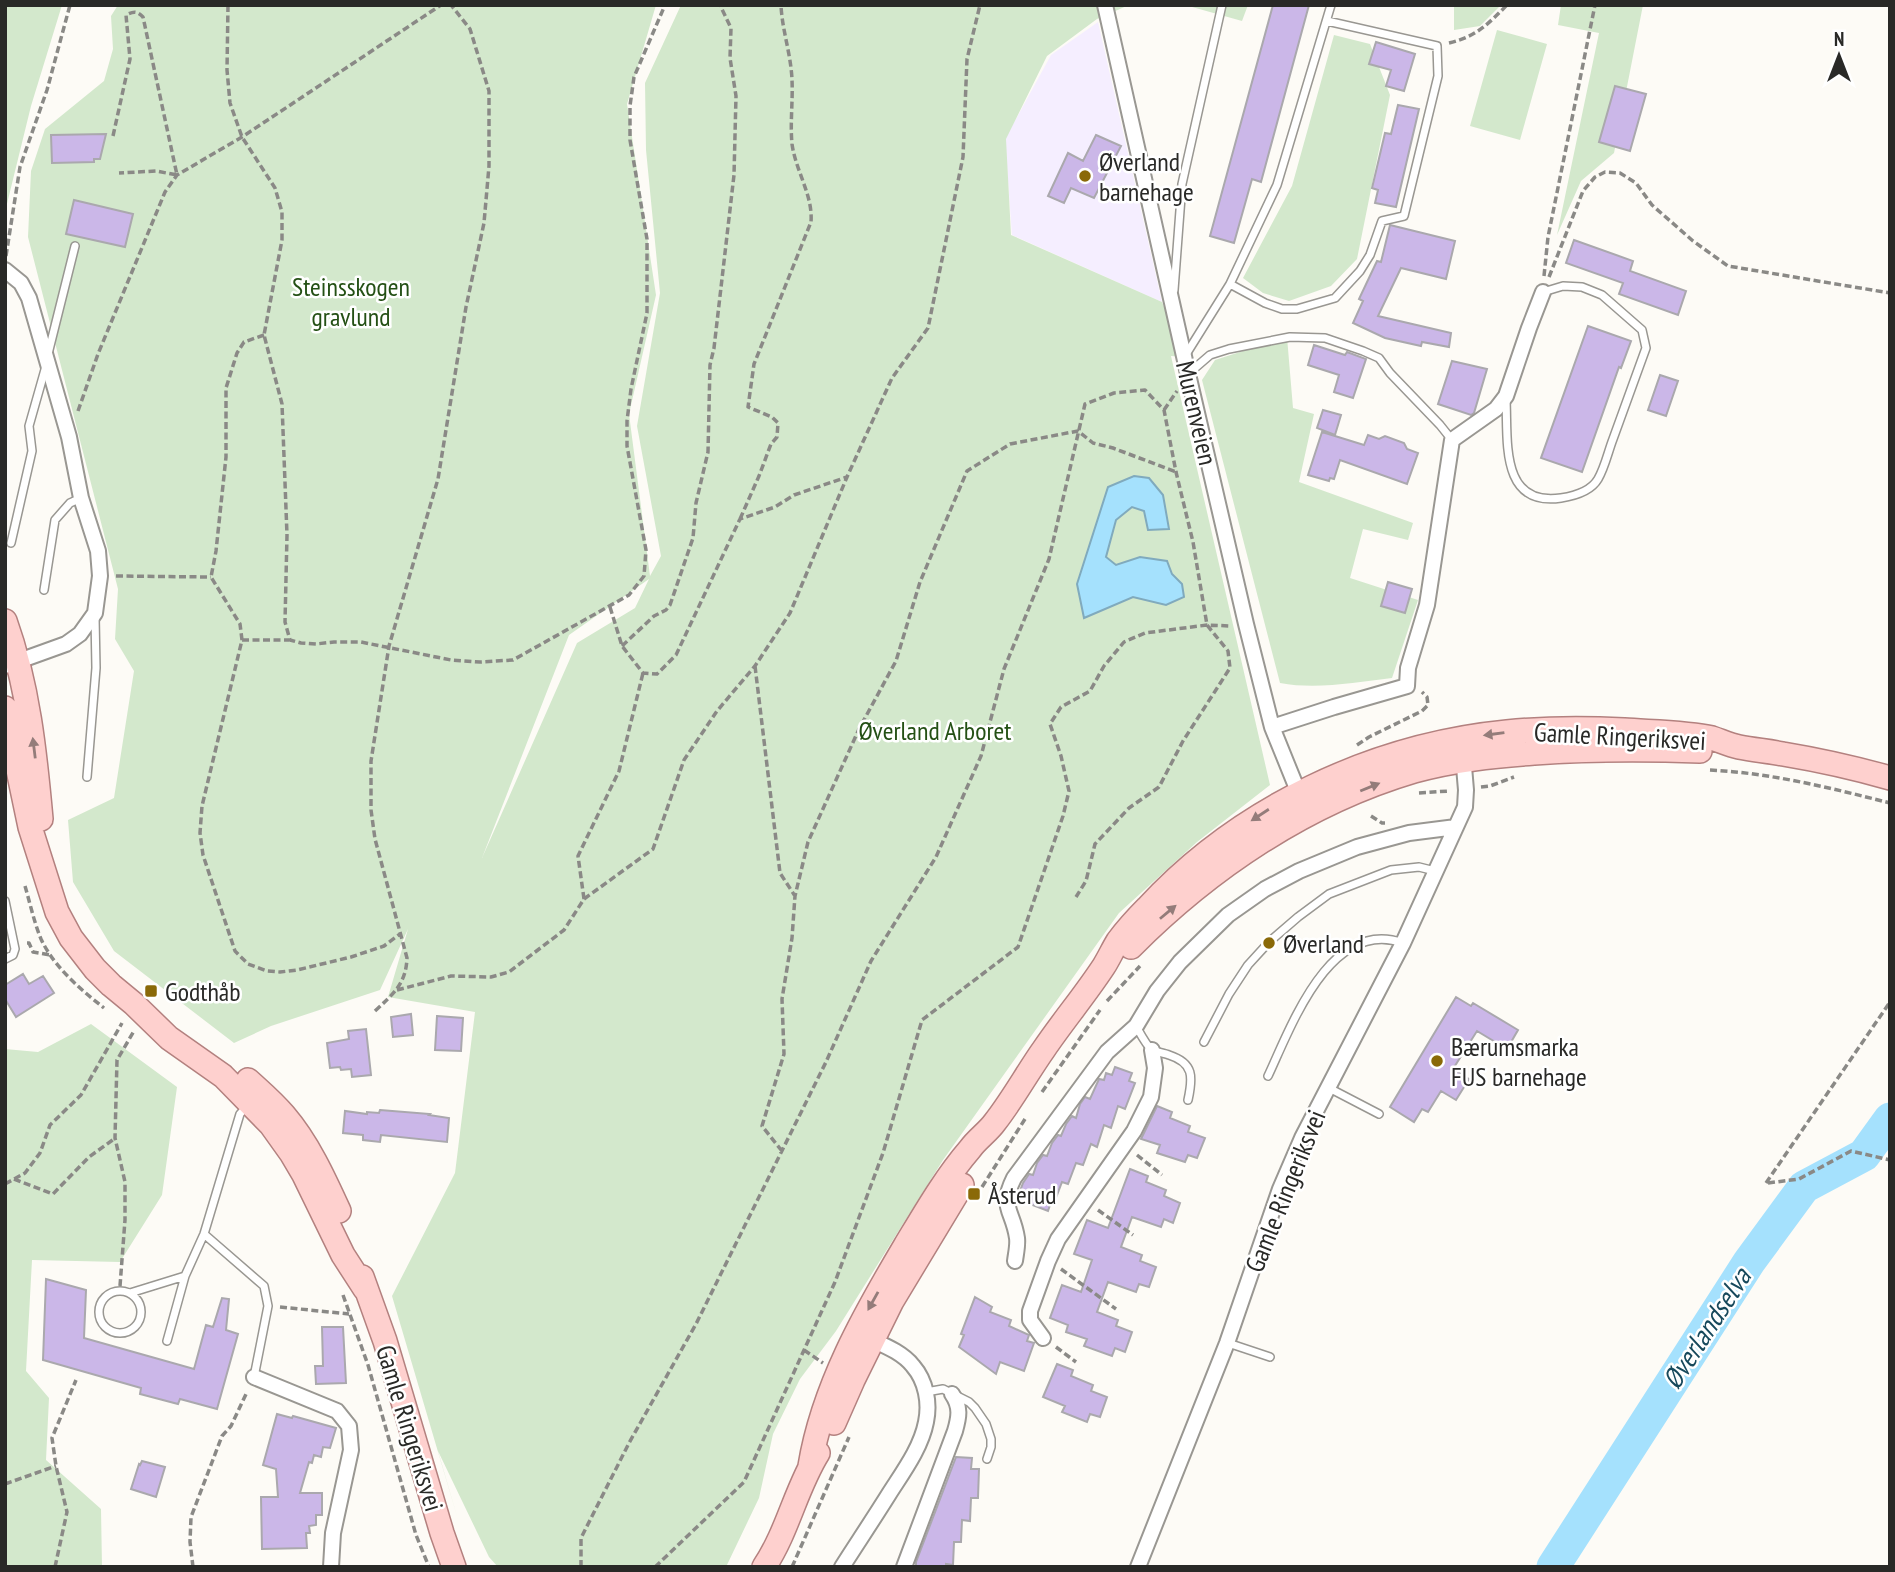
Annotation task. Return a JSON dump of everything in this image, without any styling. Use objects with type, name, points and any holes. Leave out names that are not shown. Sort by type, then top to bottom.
[{"type":"main road","name":"Gamle Ringeriksvei","points":[[5,621],[12,665],[34,741],[43,864]]},
{"type":"main road","name":"Gamle Ringeriksvei","points":[[5,708],[30,827],[48,888],[71,938],[128,1013],[174,1022],[232,1066],[256,1097],[284,1115],[326,1181],[354,1248],[365,1289],[385,1341],[454,1567]]},
{"type":"main road","name":"Gamle Ringeriksvei","points":[[764,1567],[793,1511],[810,1466],[815,1436],[838,1373],[865,1336],[874,1299],[930,1205],[970,1148],[993,1125],[1106,964],[1129,948],[1160,918],[1267,838],[1330,779],[1425,746],[1462,749],[1507,732],[1582,729],[1710,738],[1737,747],[1818,761],[1890,778]]},
{"type":"street","name":"Murenveien","points":[[1105,5],[1246,624],[1272,727],[1303,804]]},
{"type":"street","points":[[5,270],[21,283],[29,298],[69,436],[81,498],[98,551],[100,576],[95,613],[80,634],[66,644],[12,665]]},
{"type":"street","points":[[1272,727],[1407,686],[1408,668],[1427,605],[1452,440],[1496,409],[1506,396],[1543,292]]},
{"type":"street","name":"Gamle Ringeriksvei","points":[[1138,1567],[1227,1343],[1280,1189],[1303,1138],[1404,943],[1465,807],[1462,749]]},
{"type":"street","points":[[1015,1261],[1018,1241],[1006,1204],[1007,1191],[1014,1178],[1107,1052],[1136,1026],[1157,991],[1180,962],[1228,915],[1265,889],[1299,871],[1357,847],[1409,833],[1456,827]]},
{"type":"street","points":[[1043,1338],[1030,1320],[1030,1311],[1048,1261],[1058,1239],[1134,1130],[1151,1097],[1156,1068],[1152,1049]]},
{"type":"street","points":[[842,1567],[919,1444],[928,1409],[922,1380],[912,1364],[903,1356],[865,1336]]},
{"type":"street","points":[[254,1377],[337,1411],[349,1426],[351,1450],[333,1533],[331,1567]]},
{"type":"street","points":[[904,1567],[955,1431],[959,1411],[952,1394]]},
{"type":"lane","points":[[1172,305],[1182,184],[1222,5]]},
{"type":"lane","points":[[1185,357],[1230,284],[1276,185],[1331,5]]},
{"type":"lane","points":[[1230,284],[1282,309],[1297,309],[1335,298],[1360,271],[1370,255],[1382,221],[1404,216],[1438,76],[1437,46],[1327,21]]},
{"type":"lane","points":[[11,543],[32,451],[29,426],[75,246]]},
{"type":"lane","points":[[1506,396],[1511,472],[1519,486],[1534,496],[1554,499],[1577,495],[1597,482],[1646,348],[1642,330],[1602,295],[1581,287],[1563,286],[1543,292]]},
{"type":"lane","points":[[1188,374],[1210,355],[1230,349],[1290,337],[1325,338],[1378,358],[1452,440]]},
{"type":"lane","points":[[44,590],[55,520],[70,503],[81,498]]},
{"type":"lane","points":[[87,777],[96,668],[95,613]]},
{"type":"lane","points":[[1204,1042],[1229,993],[1248,965],[1308,909],[1329,894],[1391,870],[1419,867],[1436,871]]},
{"type":"lane","points":[[5,901],[15,940],[13,955],[5,959]]},
{"type":"lane","points":[[1268,1076],[1315,981],[1329,966],[1344,953],[1364,942],[1390,938],[1404,943]]},
{"type":"lane","points":[[1136,1026],[1152,1049],[1173,1056],[1190,1071],[1192,1081],[1188,1100]]},
{"type":"lane","points":[[1329,1088],[1380,1114]]},
{"type":"lane","points":[[167,1341],[185,1276],[204,1234],[240,1114],[256,1097]]},
{"type":"lane","points":[[204,1234],[264,1286],[268,1306],[254,1377]]},
{"type":"lane","points":[[130,1293],[140,1304],[141,1319],[132,1330],[125,1333],[117,1334],[105,1328],[98,1309],[110,1293],[130,1293],[185,1276]]},
{"type":"lane","points":[[1227,1343],[1270,1357]]},
{"type":"lane","points":[[926,1392],[943,1389],[969,1402],[986,1424],[992,1443],[987,1459]]},
{"type":"path","points":[[5,261],[20,167],[47,90],[70,5]]},
{"type":"path","points":[[228,5],[227,70],[230,103],[242,137],[275,188],[282,212],[282,240],[264,335],[282,404],[288,536],[285,622],[290,640]]},
{"type":"path","points":[[69,436],[98,354],[160,204],[177,175],[242,137],[442,5]]},
{"type":"path","points":[[375,1012],[397,990],[407,970],[407,958],[375,839],[371,810],[371,761],[389,646],[438,479],[466,307],[484,222],[489,166],[489,91],[470,29],[451,5]]},
{"type":"path","points":[[242,640],[290,640],[316,644],[360,642],[451,660],[513,660],[629,596],[644,576],[646,550],[627,446],[631,389],[647,313],[647,239],[630,140],[630,106],[634,76],[665,5]]},
{"type":"path","points":[[622,646],[670,605],[693,538],[696,503],[708,452],[710,365],[715,348],[734,175],[736,96],[730,58],[731,28],[720,5]]},
{"type":"path","points":[[610,607],[622,646],[643,673],[657,674],[676,655],[776,438],[778,423],[772,417],[748,407],[754,364],[811,222],[812,209],[799,175],[792,144],[790,54],[781,5]]},
{"type":"path","points":[[397,990],[451,976],[491,977],[509,972],[564,930],[584,899],[653,849],[684,760],[717,710],[755,666],[790,613],[892,378],[928,328],[963,157],[967,59],[980,5]]},
{"type":"path","points":[[1437,46],[1461,40],[1483,30],[1507,5]]},
{"type":"path","points":[[1543,292],[1548,237],[1595,5]]},
{"type":"path","points":[[113,136],[130,59],[126,15],[138,12],[143,16],[177,175]]},
{"type":"path","points":[[119,173],[156,171],[177,175]]},
{"type":"path","points":[[1543,292],[1583,191],[1595,177],[1605,172],[1620,173],[1636,183],[1652,205],[1693,241],[1728,266],[1890,293]]},
{"type":"path","points":[[264,335],[244,342],[237,353],[226,388],[226,457],[211,577],[240,624],[242,640],[202,806],[200,833],[203,855],[235,951],[248,964],[267,971],[280,972],[351,957],[384,946],[400,933]]},
{"type":"path","points":[[581,1567],[581,1538],[629,1443],[696,1324],[826,1062],[871,961],[936,857],[981,756],[1004,669],[1049,559],[1086,404],[1114,393],[1144,390],[1164,410],[1193,542],[1207,625],[1228,650],[1230,668],[1183,741],[1160,787],[1129,808],[1095,844],[1086,881],[1076,897]]},
{"type":"path","points":[[782,1151],[762,1126],[783,1054],[782,999],[792,939],[795,896],[808,842],[859,729],[896,661],[920,582],[967,471],[1010,444],[1078,431],[1093,443],[1176,472]]},
{"type":"path","points":[[740,519],[775,507],[794,495],[847,477]]},
{"type":"path","points":[[100,576],[211,577]]},
{"type":"path","points":[[655,1567],[744,1482],[835,1282],[883,1153],[922,1020],[1018,947],[1069,791],[1050,724],[1061,707],[1090,691],[1104,666],[1124,642],[1144,633],[1207,625],[1246,624]]},
{"type":"path","points":[[755,666],[780,873],[795,896]]},
{"type":"path","points":[[584,899],[578,856],[618,771],[643,673]]},
{"type":"path","points":[[1352,748],[1422,711],[1428,705],[1427,697],[1420,690],[1407,686]]},
{"type":"path","points":[[1707,769],[1742,771],[1890,803]]},
{"type":"path","points":[[1466,790],[1490,786],[1523,773]]},
{"type":"path","points":[[15,940],[29,943],[33,952],[51,955]]},
{"type":"path","points":[[1890,1002],[1766,1183],[1798,1179],[1851,1151],[1890,1160]]},
{"type":"path","points":[[5,1184],[25,1173],[40,1153],[50,1125],[81,1095],[128,1013]]},
{"type":"path","points":[[120,1291],[125,1182],[115,1138],[117,1060],[134,1031]]},
{"type":"path","points":[[14,1179],[53,1194],[89,1157],[115,1138]]},
{"type":"path","points":[[1124,1145],[1162,1175]]},
{"type":"path","points":[[1084,1201],[1133,1235]]},
{"type":"path","points":[[1048,1261],[1069,1273],[1116,1309]]},
{"type":"path","points":[[342,1293],[368,1365],[413,1523],[429,1567]]},
{"type":"path","points":[[268,1306],[349,1314]]},
{"type":"path","points":[[1043,1338],[1076,1362]]},
{"type":"path","points":[[193,1567],[191,1517],[222,1436],[231,1426],[254,1377]]},
{"type":"path","points":[[56,1566],[67,1512],[52,1438],[76,1380]]},
{"type":"path","points":[[792,1567],[850,1435]]},
{"type":"path","points":[[5,1484],[56,1466]]},
{"type":"shaded area","points":[[1098,22],[1162,302],[1012,235],[1005,139],[1051,55]]},
{"type":"green space","points":[[5,5],[62,5],[31,106],[5,212]]},
{"type":"green space","points":[[118,5],[656,5],[627,104],[656,295],[629,414],[650,576],[661,556],[637,426],[660,293],[646,150],[645,83],[681,5],[1129,5],[1097,19],[1047,56],[1006,139],[1011,235],[1162,302],[1185,357],[1171,356],[1270,785],[1197,842],[1119,913],[943,1160],[836,1331],[800,1379],[773,1434],[759,1498],[726,1567],[498,1567],[489,1557],[438,1451],[459,1523],[392,1296],[455,1173],[475,1012],[388,997],[408,929],[380,990],[271,1026],[234,1043],[114,951],[73,882],[68,820],[114,798],[134,671],[115,639],[118,589],[28,237],[31,171],[45,129],[104,81],[113,49],[111,16]],"holes":[[[649,579],[635,608],[577,643],[482,858],[569,635]]]},
{"type":"green space","points":[[1185,5],[1248,5],[1242,21]]},
{"type":"green space","points":[[1454,5],[1501,5],[1480,26],[1454,30]]},
{"type":"green space","points":[[1561,5],[1643,5],[1614,153],[1581,181],[1557,235],[1599,33],[1558,25]]},
{"type":"green space","points":[[1497,30],[1547,44],[1520,140],[1470,126]]},
{"type":"green space","points":[[1334,35],[1370,44],[1390,95],[1357,259],[1331,286],[1289,301],[1263,293],[1243,278],[1292,186]]},
{"type":"green space","points":[[1287,337],[1293,408],[1314,414],[1299,482],[1413,523],[1408,540],[1363,529],[1350,578],[1418,600],[1392,678],[1322,686],[1280,683],[1202,380],[1215,360]]},
{"type":"green space","points":[[91,1024],[177,1087],[162,1195],[120,1262],[32,1260],[26,1371],[49,1398],[46,1460],[101,1509],[102,1567],[5,1567],[5,1049],[38,1052]]},
{"type":"water","points":[[1134,476],[1149,478],[1163,495],[1169,529],[1148,530],[1144,511],[1132,507],[1116,520],[1106,557],[1116,565],[1140,557],[1167,561],[1172,574],[1182,584],[1184,597],[1166,605],[1133,597],[1084,618],[1077,584],[1108,487]]},
{"type":"building","points":[[1273,5],[1309,5],[1261,182],[1252,179],[1234,243],[1210,236]]},
{"type":"building","points":[[1376,42],[1415,54],[1404,91],[1386,86],[1391,70],[1369,64]]},
{"type":"building","points":[[1615,86],[1646,94],[1630,151],[1599,142]]},
{"type":"building","points":[[1398,105],[1419,109],[1396,207],[1375,203],[1378,190],[1372,188],[1385,133],[1391,134]]},
{"type":"building","points":[[106,134],[100,159],[94,159],[94,162],[52,163],[51,135]]},
{"type":"building","points":[[1096,135],[1121,146],[1094,198],[1071,188],[1064,203],[1048,196],[1068,153],[1083,161]]},
{"type":"building","points":[[74,200],[133,214],[125,247],[66,234]]},
{"type":"building","points":[[1390,225],[1455,241],[1446,279],[1401,268],[1378,316],[1451,333],[1449,347],[1422,342],[1421,346],[1385,338],[1353,323],[1363,301],[1359,299],[1377,261],[1381,262]]},
{"type":"building","points":[[1574,240],[1633,261],[1630,271],[1686,291],[1678,315],[1619,294],[1623,283],[1566,263]]},
{"type":"building","points":[[1588,326],[1631,341],[1621,368],[1619,367],[1582,472],[1541,458]]},
{"type":"building","points":[[1314,345],[1366,359],[1353,398],[1334,392],[1339,375],[1308,365]]},
{"type":"building","points":[[1452,361],[1487,369],[1474,413],[1471,415],[1438,404]]},
{"type":"building","points":[[1660,375],[1678,381],[1666,416],[1648,410]]},
{"type":"building","points":[[1323,410],[1341,415],[1335,435],[1317,428]]},
{"type":"building","points":[[1322,432],[1364,445],[1368,435],[1379,439],[1385,436],[1404,443],[1407,449],[1418,453],[1407,484],[1340,460],[1334,479],[1330,478],[1329,481],[1308,475]]},
{"type":"building","points":[[1388,582],[1412,589],[1405,613],[1381,606]]},
{"type":"building","points":[[23,974],[29,984],[43,976],[54,993],[16,1017],[5,999],[5,985]]},
{"type":"building","points":[[1456,997],[1471,1006],[1473,1003],[1518,1030],[1507,1049],[1477,1031],[1453,1069],[1469,1079],[1456,1100],[1441,1091],[1428,1112],[1422,1109],[1414,1122],[1390,1107]]},
{"type":"building","points":[[411,1014],[413,1035],[393,1037],[391,1017]]},
{"type":"building","points":[[437,1016],[463,1018],[461,1051],[435,1050]]},
{"type":"building","points":[[366,1029],[371,1075],[352,1077],[351,1069],[330,1068],[327,1043],[349,1039],[348,1031]]},
{"type":"building","points":[[1115,1067],[1132,1073],[1129,1081],[1135,1083],[1125,1109],[1118,1106],[1111,1128],[1104,1125],[1097,1147],[1091,1144],[1083,1165],[1076,1163],[1068,1184],[1062,1182],[1048,1211],[1017,1199],[1023,1183],[1029,1174],[1033,1175],[1037,1163],[1043,1155],[1047,1156],[1052,1143],[1058,1135],[1061,1136],[1072,1116],[1076,1118],[1085,1097],[1090,1099],[1099,1079],[1104,1080],[1106,1073],[1112,1075]]},
{"type":"building","points":[[1157,1106],[1172,1112],[1170,1118],[1190,1126],[1188,1132],[1205,1138],[1197,1158],[1188,1155],[1185,1162],[1157,1153],[1160,1145],[1141,1139]]},
{"type":"building","points":[[380,1110],[449,1118],[447,1142],[381,1135],[380,1142],[363,1140],[363,1135],[343,1133],[345,1111],[367,1114],[379,1113]]},
{"type":"building","points":[[1130,1169],[1148,1176],[1146,1182],[1166,1190],[1164,1196],[1180,1203],[1173,1223],[1164,1219],[1161,1227],[1132,1217],[1121,1247],[1142,1255],[1140,1261],[1156,1267],[1149,1287],[1139,1284],[1136,1292],[1108,1282],[1097,1312],[1118,1320],[1116,1326],[1132,1332],[1125,1352],[1115,1348],[1112,1356],[1084,1346],[1087,1339],[1066,1332],[1068,1325],[1050,1318],[1062,1285],[1081,1292],[1092,1260],[1074,1254],[1087,1220],[1108,1228]]},
{"type":"building","points":[[46,1279],[86,1290],[84,1338],[194,1369],[206,1325],[213,1327],[222,1298],[229,1299],[226,1330],[238,1334],[217,1409],[180,1399],[178,1404],[140,1394],[141,1388],[43,1360]]},
{"type":"building","points":[[975,1297],[992,1307],[990,1312],[1011,1320],[1009,1326],[1029,1335],[1027,1341],[1034,1343],[1024,1371],[1000,1362],[996,1374],[959,1347]]},
{"type":"building","points":[[322,1327],[343,1327],[346,1383],[316,1384],[315,1366],[323,1366]]},
{"type":"building","points":[[1057,1364],[1073,1370],[1071,1376],[1093,1385],[1091,1391],[1107,1397],[1100,1417],[1090,1414],[1087,1422],[1062,1412],[1065,1406],[1043,1397]]},
{"type":"building","points":[[277,1414],[336,1428],[330,1448],[323,1447],[321,1457],[314,1455],[312,1463],[309,1462],[300,1493],[322,1493],[322,1515],[316,1515],[316,1525],[309,1526],[310,1533],[306,1533],[307,1548],[262,1549],[261,1497],[278,1497],[276,1469],[263,1465]]},
{"type":"building","points":[[956,1457],[972,1458],[971,1469],[979,1469],[978,1498],[971,1498],[970,1521],[962,1520],[961,1542],[954,1542],[953,1565],[916,1567],[916,1562]]},
{"type":"building","points":[[142,1461],[165,1467],[156,1497],[131,1489]]},
{"type":"waterway","name":"Øverlandselva","points":[[1553,1567],[1749,1262],[1804,1187],[1864,1155],[1890,1119]]},
{"type":"place","name":"Øverland barnehage","points":[[1085,176]]},
{"type":"place","name":"Øverland","points":[[1269,943]]},
{"type":"place","name":"Godthåb","points":[[151,991]]},
{"type":"place","name":"Bærumsmarka FUS barnehage","points":[[1437,1061]]},
{"type":"place","name":"Åsterud","points":[[974,1194]]},
{"type":"park label","name":"Steinsskogen gravlund","points":[[351,301]]},
{"type":"park label","name":"Øverland Arboret","points":[[935,730]]}]
